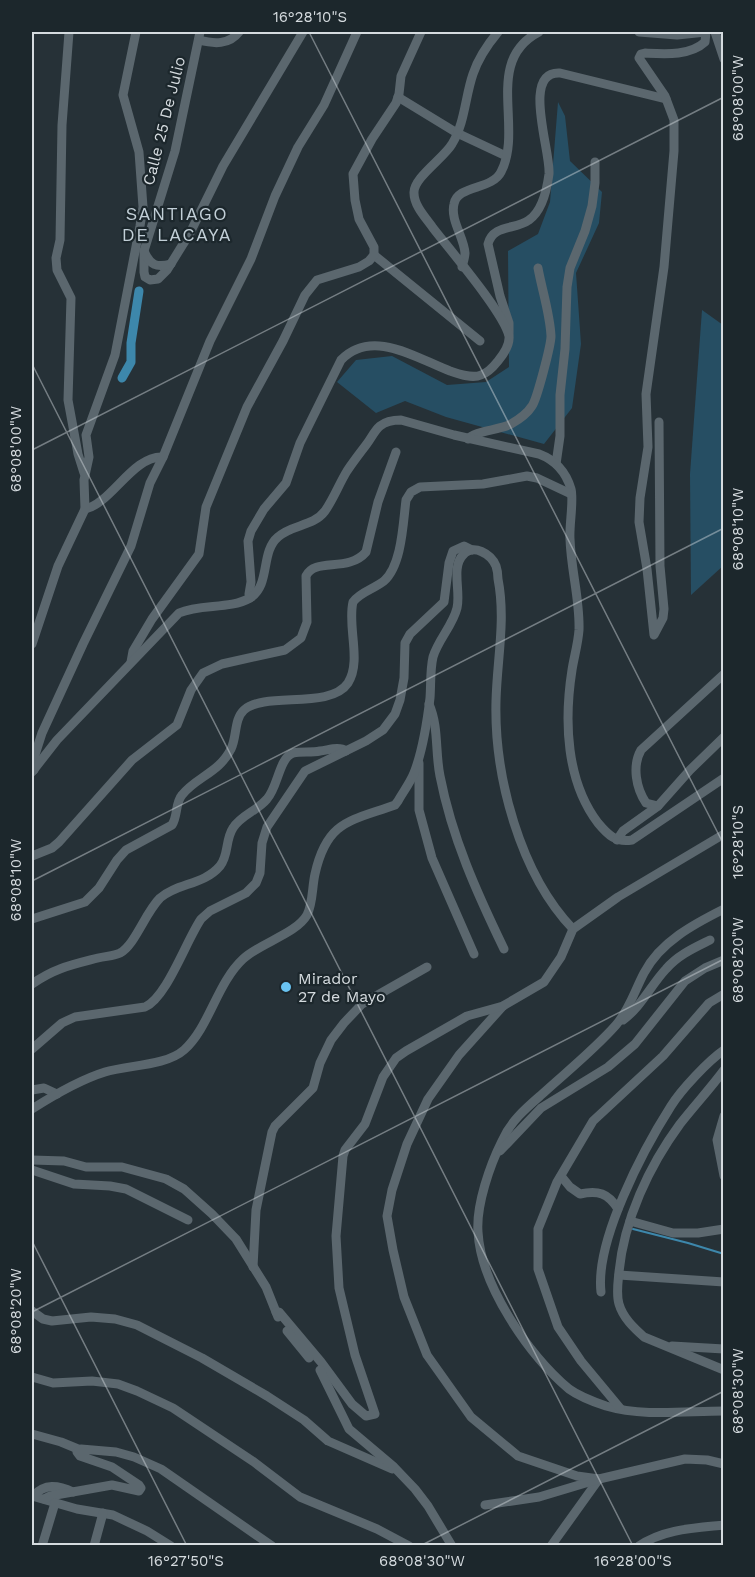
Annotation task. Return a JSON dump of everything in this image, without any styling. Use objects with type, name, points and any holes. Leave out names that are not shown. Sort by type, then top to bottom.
[{"type":"street","points":[[32,640],[58,566],[85,509],[84,473],[78,454],[69,400],[71,297],[57,270],[56,258],[60,240],[62,125],[69,32]]},
{"type":"street","points":[[84,473],[89,457],[86,435],[115,355],[145,226],[139,152],[123,95],[136,32]]},
{"type":"street","points":[[200,36],[214,44],[234,38],[239,32]]},
{"type":"street","points":[[144,251],[145,277],[150,280],[159,278],[171,264],[190,233],[223,166],[303,32]]},
{"type":"street","points":[[33,771],[33,760],[42,733],[131,546],[150,483],[163,457],[210,341],[251,259],[298,147],[324,105],[357,32]]},
{"type":"street","points":[[131,662],[133,651],[152,619],[199,554],[206,507],[247,407],[283,341],[304,295],[317,280],[359,267],[375,255],[375,247],[359,219],[354,200],[353,174],[398,97],[401,76],[421,32]]},
{"type":"street","points":[[498,32],[473,73],[465,112],[457,133],[448,150],[417,181],[414,193],[423,214],[496,312],[509,336]]},
{"type":"street","points":[[462,267],[465,253],[454,213],[456,197],[492,182],[503,169],[508,147],[507,79],[517,51],[524,41],[539,32]]},
{"type":"street","points":[[639,32],[677,35],[706,32],[705,42],[696,48],[677,53],[645,53],[639,56],[640,63],[666,99],[674,120],[674,151],[663,267],[646,394],[648,447],[640,498],[639,522],[654,635],[663,618],[664,609],[660,566],[659,422]]},
{"type":"street","points":[[715,32],[723,59]]},
{"type":"street","name":"Calle 25 De Julio","points":[[144,251],[145,226],[168,179],[200,36]]},
{"type":"street","points":[[250,598],[248,541],[251,531],[264,509],[285,483],[310,422],[341,360],[348,352],[365,347],[390,347],[452,372],[479,376],[498,361],[509,342],[509,323],[488,244],[490,238],[498,231],[528,221],[535,215],[546,190],[549,162],[539,102],[539,90],[544,78],[552,73],[560,73],[629,88],[666,99]]},
{"type":"street","points":[[398,97],[457,133],[506,156]]},
{"type":"street","points":[[556,464],[560,436],[560,395],[565,348],[567,287],[570,268],[592,207],[595,162]]},
{"type":"street","points":[[144,251],[149,261],[155,266],[171,264]]},
{"type":"street","points":[[375,255],[480,341]]},
{"type":"street","points":[[468,438],[472,434],[509,425],[529,410],[535,401],[550,340],[550,327],[538,268]]},
{"type":"street","points":[[33,771],[57,740],[179,613],[188,609],[232,604],[250,598],[257,592],[262,582],[267,554],[274,540],[288,530],[320,517],[347,472],[379,427],[393,420],[401,420],[539,454],[556,464],[564,473],[572,494],[570,540],[579,629],[569,697],[569,741],[575,776],[586,803],[599,824],[617,840],[625,842],[639,837],[723,778]]},
{"type":"street","points":[[32,856],[52,848],[59,842],[132,760],[177,725],[191,690],[202,673],[215,666],[285,650],[301,638],[307,622],[306,576],[308,572],[313,567],[351,563],[366,552],[378,502],[396,452]]},
{"type":"street","points":[[85,509],[94,506],[120,481],[152,458],[163,457]]},
{"type":"street","points":[[32,919],[85,902],[99,888],[126,850],[172,825],[182,795],[215,770],[229,752],[238,720],[244,710],[261,703],[304,699],[337,692],[346,685],[353,662],[353,602],[357,596],[383,582],[394,567],[406,500],[411,492],[426,487],[483,484],[527,476],[537,478],[572,494]]},
{"type":"street","points":[[32,1049],[62,1023],[75,1017],[152,1004],[165,986],[201,919],[210,911],[246,893],[256,883],[260,873],[262,843],[267,827],[302,776],[312,766],[366,741],[383,730],[395,714],[402,691],[404,648],[408,637],[444,602],[449,563],[453,551],[464,546],[485,552],[496,565],[502,598],[503,628],[498,668],[498,750],[510,810],[524,849],[557,913],[573,929]]},
{"type":"street","points":[[32,1109],[57,1094],[106,1072],[162,1061],[182,1052],[196,1034],[238,963],[250,953],[293,928],[307,914],[318,863],[333,834],[344,823],[354,818],[395,805],[414,773],[423,743],[434,657],[457,608],[459,563],[464,554],[472,550]]},
{"type":"street","points":[[658,806],[646,802],[642,796],[637,783],[636,759],[641,750],[723,674]]},
{"type":"street","points":[[429,704],[435,717],[439,774],[454,833],[473,884],[504,949]]},
{"type":"street","points":[[617,840],[623,831],[658,806],[723,737]]},
{"type":"street","points":[[32,984],[59,968],[122,952],[162,896],[173,889],[188,886],[214,872],[223,861],[234,826],[269,797],[281,772],[283,760],[288,756],[339,748],[346,751]]},
{"type":"street","points":[[419,755],[419,810],[432,858],[474,954]]},
{"type":"street","points":[[276,1312],[279,1312],[321,1362],[352,1404],[366,1416],[375,1414],[355,1355],[339,1288],[336,1236],[343,1156],[365,1124],[383,1077],[396,1058],[406,1051],[467,1016],[503,1006],[544,982],[561,957],[573,929],[618,897],[723,834]]},
{"type":"street","points":[[617,1024],[650,963],[662,949],[695,924],[723,909]]},
{"type":"street","points":[[710,940],[680,956],[666,968],[626,1018],[524,1110],[508,1130],[496,1156],[481,1201],[478,1219],[479,1246],[487,1273],[517,1330],[549,1371],[579,1395],[609,1407],[643,1412],[723,1411]]},
{"type":"street","points":[[496,1156],[541,1107],[609,1066],[635,1044],[685,981],[723,960]]},
{"type":"street","points":[[253,1267],[256,1210],[275,1126],[313,1088],[320,1063],[331,1040],[362,1004],[427,967]]},
{"type":"street","points":[[620,1408],[581,1361],[558,1326],[538,1269],[538,1229],[561,1176],[593,1121],[663,1056],[709,1003],[723,994]]},
{"type":"street","points":[[503,1006],[459,1055],[428,1099],[411,1135],[392,1190],[387,1216],[393,1250],[404,1297],[427,1355],[471,1417],[518,1456],[577,1476],[599,1479]]},
{"type":"street","points":[[601,1292],[599,1276],[607,1241],[618,1209],[671,1105],[714,1056],[723,1050]]},
{"type":"street","points":[[723,1070],[668,1143],[646,1182],[623,1243],[617,1293],[623,1312],[634,1328],[644,1337],[723,1370]]},
{"type":"street","points":[[32,1090],[44,1088],[57,1094]]},
{"type":"street","points":[[723,1116],[717,1140],[721,1144],[723,1176]]},
{"type":"street","points":[[32,1160],[64,1161],[86,1167],[122,1167],[176,1184],[198,1201],[236,1239],[266,1287],[276,1312],[291,1336],[325,1379],[349,1429],[394,1467],[422,1497],[452,1545]]},
{"type":"street","points":[[32,1170],[74,1184],[126,1189],[188,1220]]},
{"type":"street","points":[[561,1176],[580,1194],[594,1191],[612,1200],[618,1209]]},
{"type":"street","points":[[630,1221],[673,1233],[698,1233],[723,1229]]},
{"type":"street","points":[[619,1275],[723,1282]]},
{"type":"street","points":[[32,1311],[43,1319],[91,1317],[115,1319],[137,1325],[202,1358],[267,1396],[304,1420],[328,1441],[389,1468],[394,1467]]},
{"type":"street","points":[[663,1345],[723,1349]]},
{"type":"street","points":[[32,1377],[53,1383],[92,1381],[118,1384],[137,1391],[173,1408],[254,1462],[300,1497],[377,1528],[409,1545]]},
{"type":"street","points":[[32,1434],[78,1449],[116,1452],[134,1457],[160,1469],[272,1545]]},
{"type":"street","points":[[44,1499],[112,1485],[122,1486],[135,1492],[141,1488],[112,1467],[80,1456],[78,1449]]},
{"type":"street","points":[[485,1505],[540,1497],[599,1479],[685,1459],[707,1460],[723,1464]]},
{"type":"street","points":[[551,1545],[599,1479]]},
{"type":"street","points":[[32,1496],[40,1489],[51,1486],[73,1492]]},
{"type":"street","points":[[32,1496],[128,1522],[171,1545]]},
{"type":"street","points":[[42,1545],[55,1503]]},
{"type":"street","points":[[94,1545],[103,1514]]},
{"type":"street","points":[[639,1545],[679,1530],[723,1525]]},
{"type":"shaded area","points":[[558,102],[565,116],[570,161],[602,192],[599,223],[576,273],[581,344],[572,408],[544,444],[446,417],[405,401],[376,413],[337,382],[356,360],[392,356],[447,385],[486,382],[509,367],[508,251],[538,234],[550,202]]},
{"type":"shaded area","points":[[702,310],[723,325],[724,565],[691,595],[690,474]]},
{"type":"waterway","points":[[122,378],[131,362],[131,343],[139,291]]},
{"type":"waterway","points":[[633,1229],[724,1254]]},
{"type":"place","name":"Mirador 27 de Mayo","points":[[286,987]]},
{"type":"district","name":"SANTIAGO DE LACAYA","points":[[177,223]]}]
